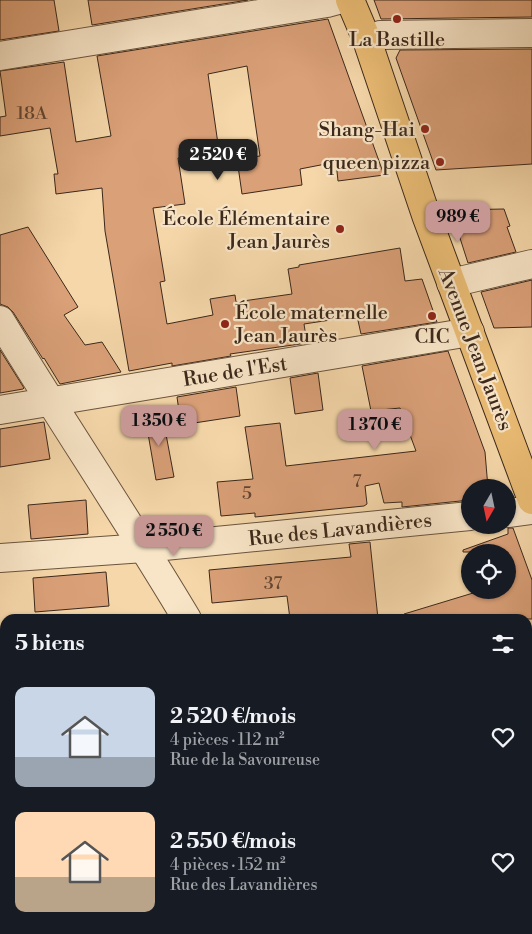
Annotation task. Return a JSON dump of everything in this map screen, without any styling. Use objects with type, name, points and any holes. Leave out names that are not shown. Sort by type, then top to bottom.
[{"type":"main road","name":"Avenue Jean Jaurès","points":[[350,0],[367,40],[421,201],[532,500]]},
{"type":"street","points":[[0,56],[318,5],[338,0]]},
{"type":"street","points":[[367,40],[380,35],[532,33]]},
{"type":"street","points":[[451,283],[532,264]]},
{"type":"street","points":[[0,320],[49,402],[144,548],[184,614]]},
{"type":"street","name":"Rue de l'Est","points":[[0,410],[470,332]]},
{"type":"street","points":[[516,512],[532,510]]},
{"type":"street","name":"Rue des Lavandières","points":[[0,558],[144,548],[461,517]]},
{"type":"building","points":[[0,0],[54,0],[59,31],[0,40]]},
{"type":"building","points":[[88,0],[248,0],[92,25]]},
{"type":"building","points":[[374,0],[532,0],[532,17],[381,19]]},
{"type":"building","points":[[328,19],[384,175],[338,181],[336,162],[300,169],[302,185],[242,194],[237,159],[260,156],[247,66],[208,74],[219,151],[178,158],[185,204],[153,208],[165,281],[160,282],[167,324],[213,315],[210,299],[235,295],[236,302],[292,294],[288,269],[299,267],[299,265],[400,248],[405,281],[422,279],[437,322],[361,334],[357,316],[304,324],[307,343],[230,354],[231,356],[172,366],[172,363],[129,371],[105,231],[102,188],[56,194],[54,174],[58,174],[50,128],[0,136],[0,117],[6,116],[0,71],[64,62],[76,142],[111,136],[97,56]]},
{"type":"building","points":[[532,49],[532,164],[436,170],[396,58],[400,50]]},
{"type":"building","points":[[504,209],[510,226],[507,227],[516,252],[468,263],[451,210]]},
{"type":"building","points":[[28,227],[78,307],[64,315],[85,345],[102,342],[121,372],[60,384],[13,312],[8,307],[0,304],[0,235]]},
{"type":"building","points":[[532,280],[532,327],[494,328],[481,292]]},
{"type":"building","points":[[0,350],[24,388],[23,389],[0,393]]},
{"type":"building","points":[[448,351],[485,452],[487,479],[461,479],[461,501],[402,507],[402,502],[384,503],[379,483],[365,486],[367,504],[364,506],[255,517],[255,513],[221,516],[217,482],[253,479],[245,427],[280,423],[286,466],[416,451],[400,408],[371,411],[362,366]]},
{"type":"building","points":[[318,373],[323,410],[295,414],[290,378]]},
{"type":"building","points":[[236,387],[240,416],[181,425],[177,397]]},
{"type":"building","points":[[162,413],[174,477],[156,480],[145,416]]},
{"type":"building","points":[[44,422],[50,459],[0,467],[0,429]]},
{"type":"building","points":[[86,500],[88,534],[31,539],[28,505]]},
{"type":"building","points":[[508,534],[515,534],[532,580],[532,614],[404,614],[461,597],[461,599],[516,599],[516,544],[480,544]]},
{"type":"building","points":[[370,542],[377,614],[289,614],[287,596],[212,603],[209,570],[351,557],[349,544]]},
{"type":"building","points":[[106,572],[109,606],[35,612],[33,578]]},
{"type":"place","name":"La Bastille","points":[[397,19]]},
{"type":"place","name":"Shang-Hai","points":[[425,129]]},
{"type":"place","name":"queen pizza","points":[[440,162]]},
{"type":"place","name":"École Élémentaire Jean Jaurès","points":[[340,229]]},
{"type":"place","name":"CIC","points":[[432,316]]},
{"type":"place","name":"École maternelle Jean Jaurès","points":[[225,324]]}]
